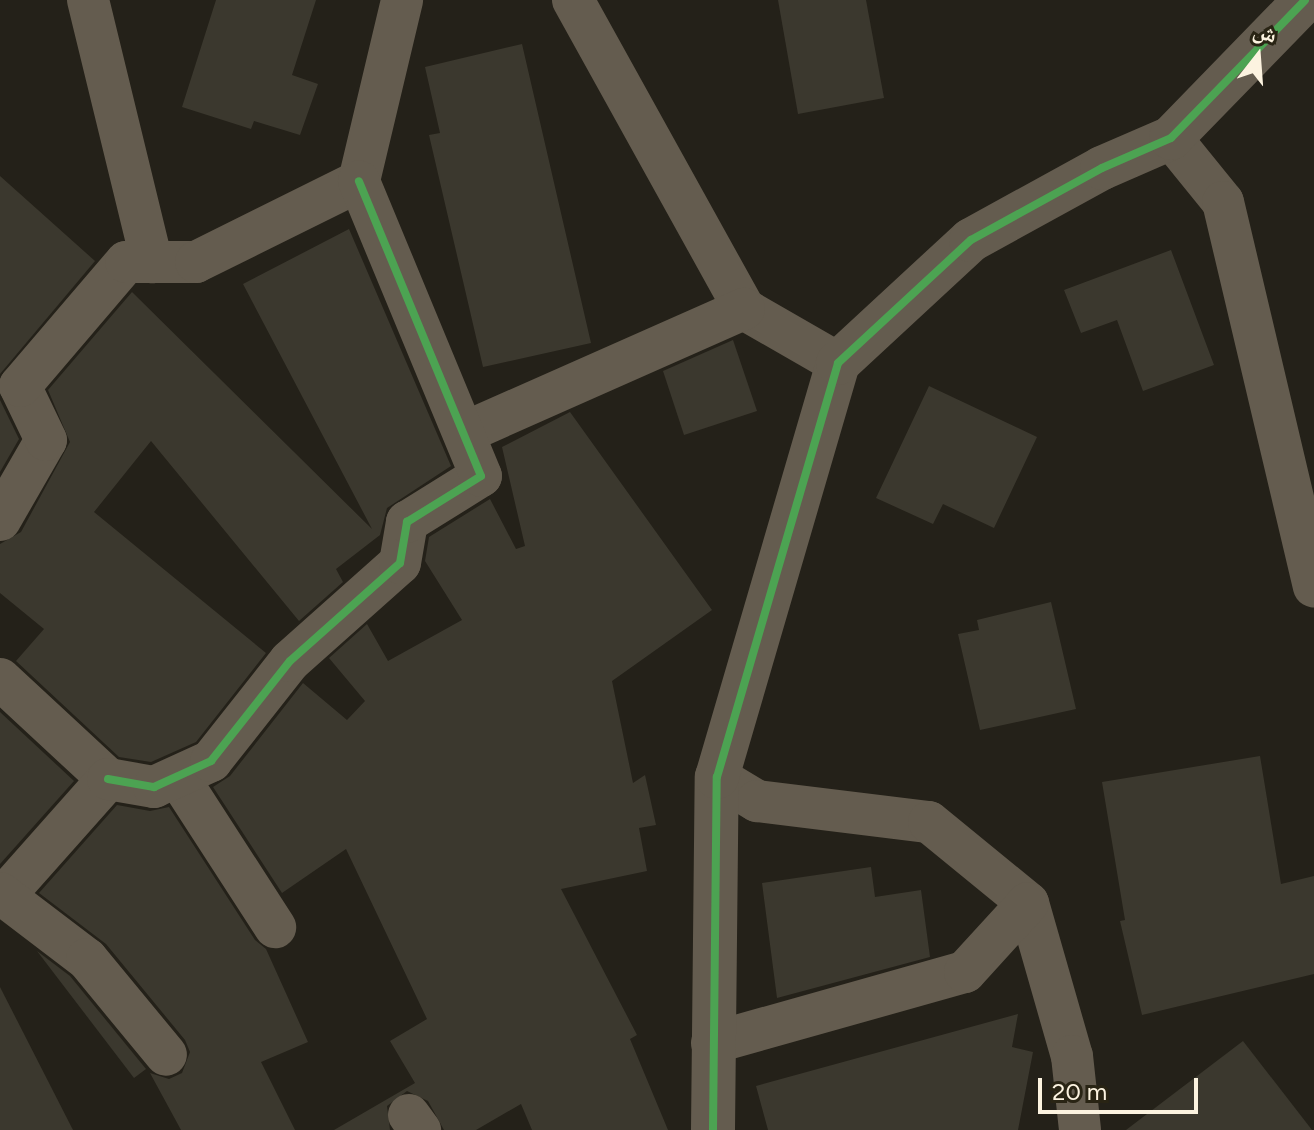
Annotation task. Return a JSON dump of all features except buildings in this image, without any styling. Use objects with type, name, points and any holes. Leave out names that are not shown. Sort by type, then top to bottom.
[{"type":"street","points":[[88,0],[152,262]]},
{"type":"street","points":[[0,679],[108,779],[154,787],[178,777],[211,761],[290,661],[400,563],[407,522],[481,476],[466,432],[388,260],[359,181],[402,0]]},
{"type":"street","points":[[573,0],[744,309],[838,363]]},
{"type":"street","points":[[713,1130],[717,777],[838,363],[971,240],[1102,168],[1171,138],[1308,11]]},
{"type":"street","points":[[1171,138],[1223,202],[1314,586]]},
{"type":"street","points":[[0,520],[46,440],[20,386],[126,262],[196,262],[359,181]]},
{"type":"street","points":[[466,432],[744,309]]},
{"type":"street","points":[[178,777],[275,927]]},
{"type":"street","points":[[717,777],[757,801],[929,822],[1028,903],[1072,1056],[1080,1130]]},
{"type":"street","points":[[108,779],[2,894],[87,959],[166,1055]]},
{"type":"street","points":[[712,1043],[965,972],[1028,903]]},
{"type":"cycle path","points":[[713,1130],[717,777],[838,363],[971,240],[1102,168],[1171,138],[1305,0]]},
{"type":"cycle path","points":[[108,779],[154,787],[211,761],[290,661],[400,563],[407,522],[481,476],[359,181]]}]
